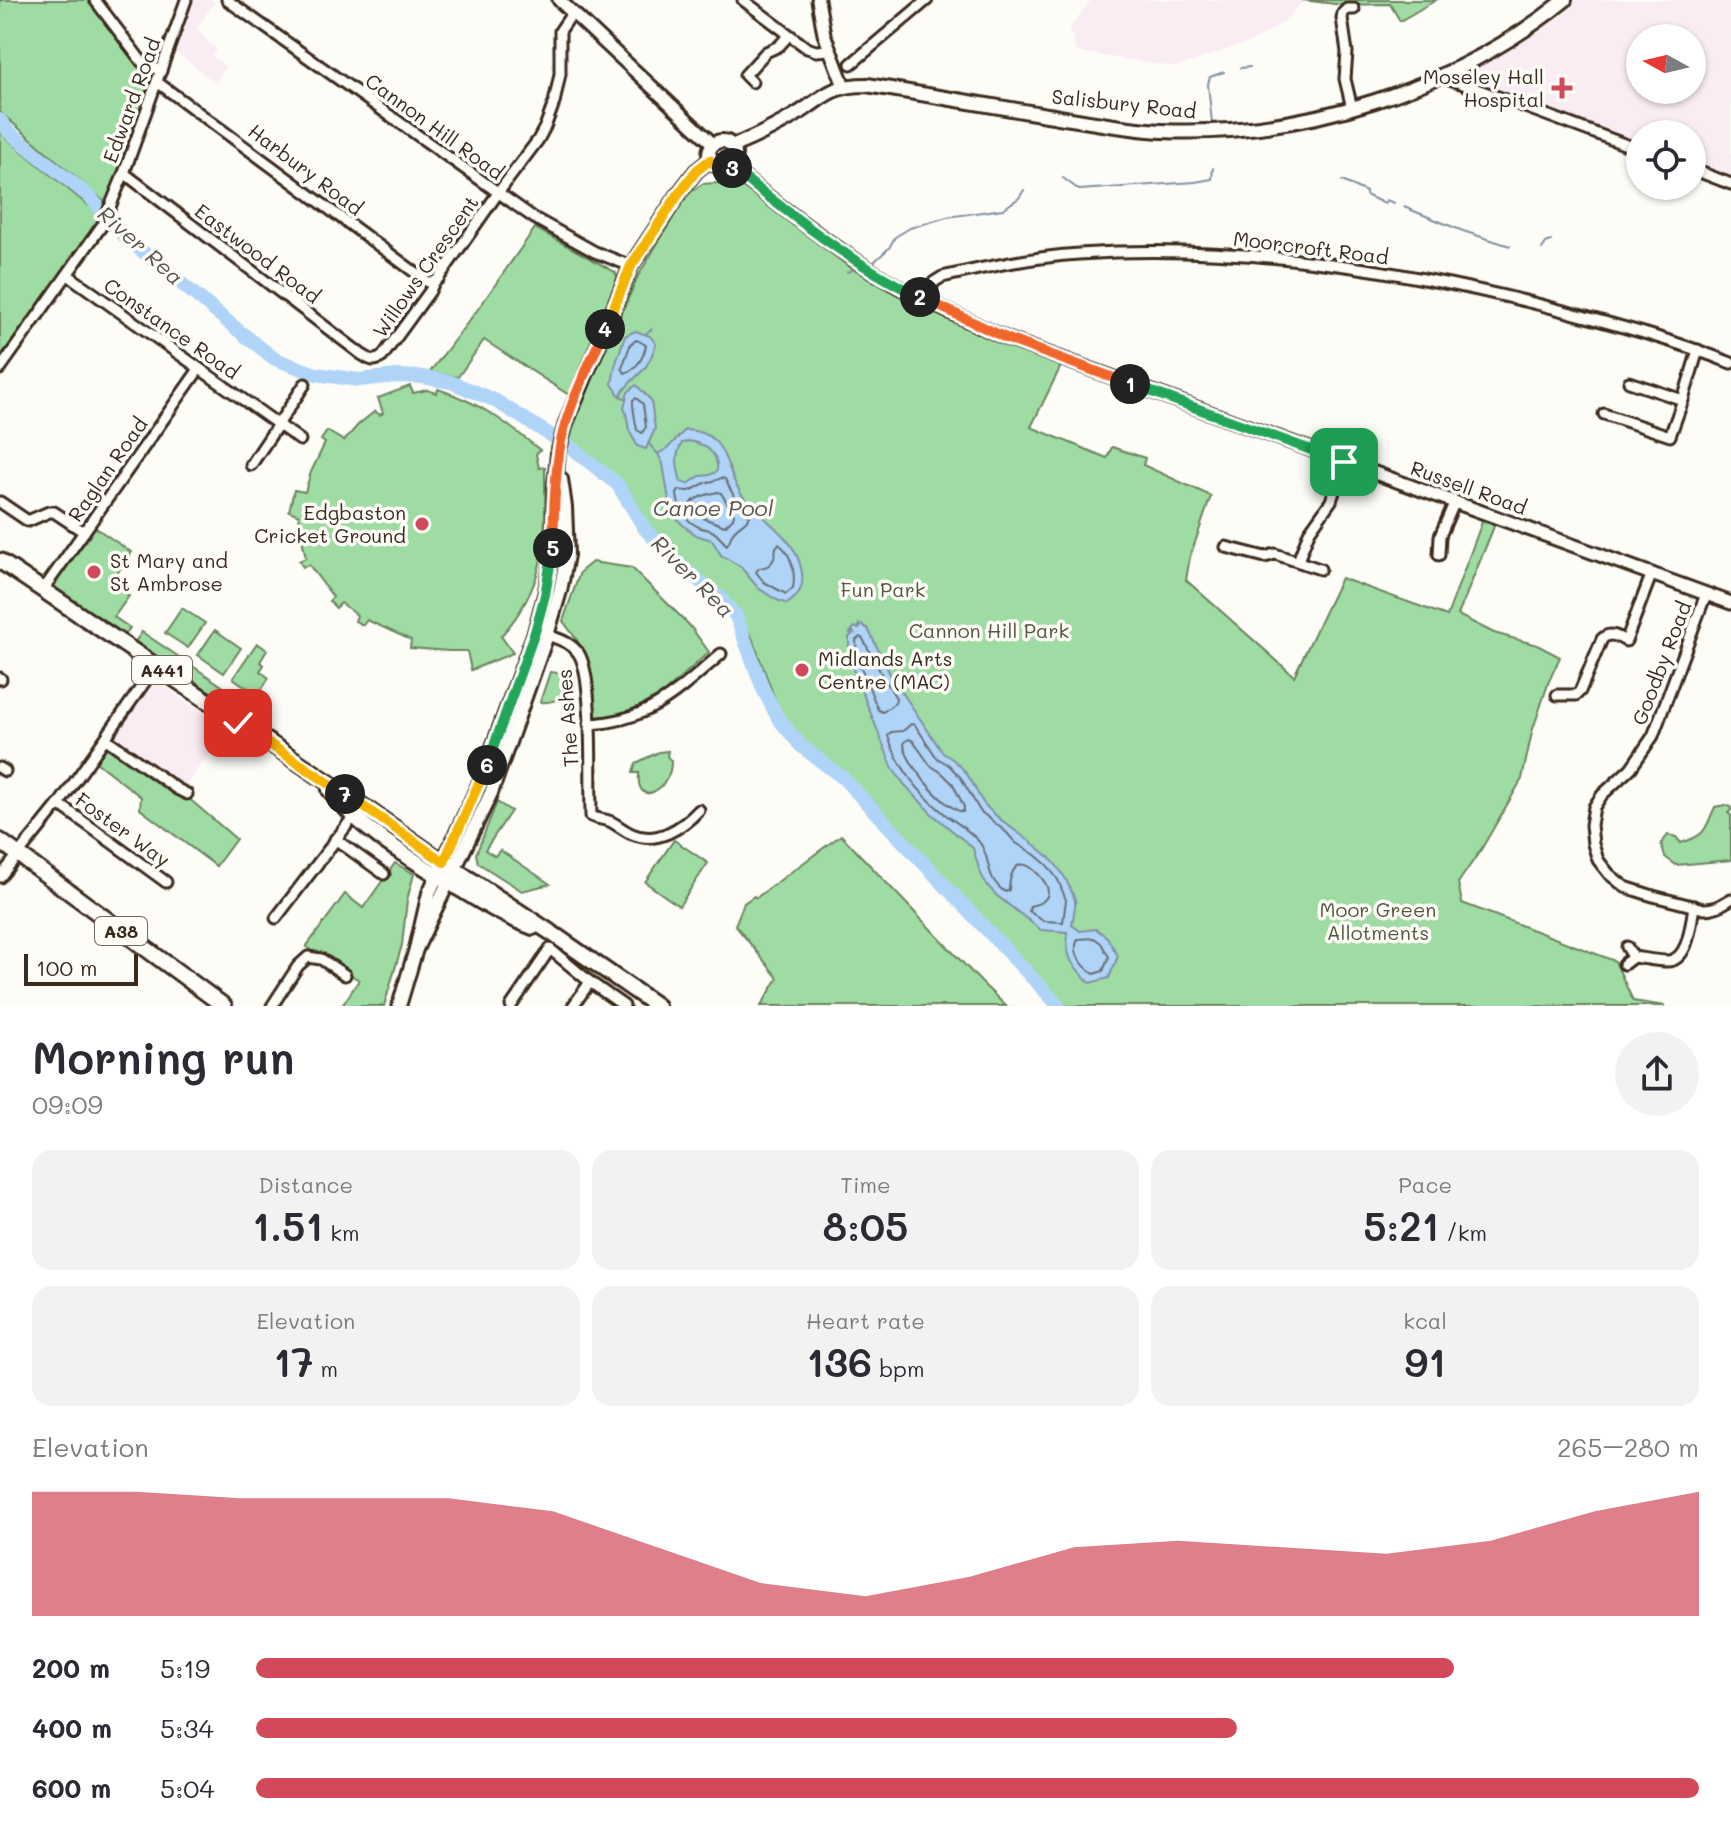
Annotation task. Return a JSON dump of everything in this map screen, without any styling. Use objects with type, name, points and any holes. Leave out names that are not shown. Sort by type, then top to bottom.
[{"type":"main road","name":"Salisbury Road","points":[[844,86],[867,85],[1159,131],[1200,132],[1259,127],[1352,108],[1409,88],[1488,52],[1565,0]]},
{"type":"main road","points":[[733,146],[775,127],[822,95],[844,86]]},
{"type":"main road","points":[[725,141],[733,146],[735,155],[729,166],[716,166],[710,160],[713,144],[725,141]]},
{"type":"main road","points":[[541,634],[553,556],[555,485],[563,432],[631,266],[680,192],[696,171],[710,160]]},
{"type":"main road","points":[[399,1006],[416,949],[481,780],[515,709],[567,555],[558,457]]},
{"type":"main road","points":[[553,556],[567,555]]},
{"type":"main road","name":"A441","points":[[0,561],[323,780],[446,872],[657,1006]]},
{"type":"main road","name":"A441","points":[[323,780],[369,829],[446,872]]},
{"type":"main road","name":"A38","points":[[0,841],[22,851],[224,1006]]},
{"type":"street","points":[[95,0],[142,62],[161,71]]},
{"type":"street","name":"Edward Road","points":[[0,369],[103,224],[186,0]]},
{"type":"street","name":"Cannon Hill Road","points":[[227,0],[534,218],[595,252],[631,266]]},
{"type":"street","points":[[559,0],[713,144]]},
{"type":"street","points":[[743,0],[807,48],[829,50]]},
{"type":"street","points":[[818,0],[829,50],[844,86]]},
{"type":"street","points":[[851,64],[927,0]]},
{"type":"street","points":[[1352,108],[1345,79],[1347,52],[1342,18],[1347,9],[1354,9]]},
{"type":"street","name":"Willows Crescent","points":[[371,361],[382,357],[538,140],[550,115],[560,74],[560,31],[573,12]]},
{"type":"street","points":[[752,82],[745,75],[766,52],[779,46],[789,35]]},
{"type":"street","points":[[1439,75],[1626,145]]},
{"type":"street","name":"Harbury Road","points":[[157,82],[428,282],[434,282]]},
{"type":"street","name":"Russell Road","points":[[729,166],[874,272],[1008,339],[1731,603]]},
{"type":"street","name":"Eastwood Road","points":[[124,173],[371,361]]},
{"type":"street","points":[[1706,174],[1731,184]]},
{"type":"street","name":"Moorcroft Road","points":[[926,300],[934,282],[942,277],[1029,259],[1151,252],[1250,256],[1332,265],[1458,286],[1598,320],[1731,363]]},
{"type":"street","name":"Constance Road","points":[[68,275],[300,440]]},
{"type":"street","points":[[1604,414],[1670,436],[1698,350]]},
{"type":"street","name":"Raglan Road","points":[[43,590],[199,369]]},
{"type":"street","points":[[1629,382],[1683,400]]},
{"type":"street","points":[[251,465],[305,384]]},
{"type":"street","points":[[1298,561],[1309,532],[1331,501],[1344,462]]},
{"type":"street","points":[[1439,555],[1440,536],[1455,501]]},
{"type":"street","points":[[0,502],[28,521],[54,512],[84,532]]},
{"type":"street","points":[[1226,547],[1265,557],[1275,554],[1320,569]]},
{"type":"street","points":[[1557,695],[1576,695],[1580,691],[1605,636],[1613,635],[1626,641],[1652,573]]},
{"type":"street","name":"Goodby Road","points":[[1706,594],[1653,736],[1631,768],[1602,795],[1594,807],[1591,825],[1598,860],[1625,887],[1713,909],[1731,899]]},
{"type":"street","name":"The Ashes","points":[[541,634],[564,641],[579,654],[586,682],[591,816],[648,839],[667,834],[699,810]]},
{"type":"street","points":[[589,724],[635,717],[665,701],[721,654]]},
{"type":"street","points":[[0,877],[59,804],[156,666]]},
{"type":"street","points":[[106,739],[187,794]]},
{"type":"street","name":"Foster Way","points":[[59,804],[166,882]]},
{"type":"street","points":[[276,918],[354,816]]},
{"type":"street","points":[[335,839],[384,874]]},
{"type":"street","points":[[1624,964],[1633,957],[1667,961],[1680,956],[1694,906]]},
{"type":"street","points":[[511,1006],[553,942],[590,982],[620,1003],[627,985]]},
{"type":"street","points":[[1627,947],[1633,957]]},
{"type":"street","points":[[272,1006],[298,966],[308,957],[321,959],[345,975]]},
{"type":"street","points":[[573,1006],[590,982]]},
{"type":"shaded area","points":[[190,0],[215,2],[197,27],[217,49],[212,56],[226,67],[215,82],[175,52]]},
{"type":"shaded area","points":[[1091,0],[1303,1],[1281,24],[1253,41],[1176,67],[1077,52],[1069,29]]},
{"type":"shaded area","name":"Moseley Hall Hospital","points":[[1576,0],[1731,0],[1731,177],[1706,168],[1706,120],[1626,120],[1626,139],[1478,85],[1472,79],[1472,67],[1562,17]]},
{"type":"shaded area","points":[[155,680],[227,731],[180,792],[110,742]]},
{"type":"green space","points":[[0,0],[89,0],[150,79],[108,205],[0,112]]},
{"type":"green space","points":[[1302,0],[1436,0],[1400,21],[1390,4],[1343,5]]},
{"type":"green space","points":[[0,131],[101,213],[97,225],[67,271],[0,356]]},
{"type":"green space","name":"Cannon Hill Park","points":[[702,184],[741,186],[848,266],[958,322],[1061,366],[1031,427],[1107,458],[1112,447],[1145,458],[1143,465],[1211,496],[1190,557],[1186,580],[1294,676],[1341,578],[1447,616],[1482,522],[1495,524],[1458,615],[1494,633],[1537,645],[1560,657],[1532,732],[1522,779],[1458,883],[1462,903],[1615,961],[1633,1001],[1665,1006],[1066,1006],[846,774],[802,741],[781,715],[752,638],[733,606],[649,528],[620,481],[567,440],[638,276],[687,195]]},
{"type":"green space","points":[[535,228],[615,272],[617,276],[569,395],[484,340],[458,377],[430,372],[481,305]]},
{"type":"green space","name":"Edgbaston Cricket Ground","points":[[410,386],[413,393],[427,390],[437,393],[438,389],[492,414],[540,450],[536,454],[539,468],[545,467],[544,536],[536,577],[529,596],[501,636],[513,653],[471,670],[467,651],[410,648],[411,640],[367,620],[363,625],[355,621],[357,615],[341,603],[336,608],[329,601],[333,597],[309,565],[303,567],[299,561],[306,558],[299,515],[289,511],[294,490],[305,492],[325,443],[321,440],[327,431],[344,441],[375,411],[380,415],[383,413],[378,398]]},
{"type":"green space","points":[[93,526],[131,552],[111,583],[129,596],[114,617],[130,628],[125,635],[56,589],[54,582]]},
{"type":"green space","points":[[592,562],[632,568],[690,626],[709,652],[665,692],[629,712],[601,719],[592,711],[591,671],[577,640],[563,621],[580,572]]},
{"type":"green space","points":[[182,608],[205,623],[188,648],[165,633]]},
{"type":"green space","points":[[215,630],[241,648],[224,673],[198,655]]},
{"type":"green space","points":[[142,632],[249,704],[256,694],[233,678],[257,643],[267,650],[260,662],[264,665],[260,671],[269,678],[245,716],[135,642]]},
{"type":"green space","points":[[572,669],[572,683],[565,694],[554,701],[540,702],[550,672]]},
{"type":"green space","points":[[110,742],[186,796],[236,839],[216,866],[140,809],[141,797],[96,762]]},
{"type":"green space","points":[[668,751],[671,764],[667,778],[657,789],[646,793],[639,785],[639,773],[633,773],[636,763]]},
{"type":"green space","points":[[497,802],[511,811],[485,850],[495,856],[500,850],[550,884],[522,891],[478,863],[476,854]]},
{"type":"green space","points":[[1715,807],[1731,807],[1728,813],[1731,815],[1731,860],[1676,865],[1665,857],[1661,844],[1668,835],[1676,837],[1681,843],[1696,837],[1704,830]]},
{"type":"green space","points":[[841,835],[1006,1006],[761,1006],[778,978],[735,925],[744,903],[754,896],[756,898]]},
{"type":"green space","points":[[674,840],[708,863],[679,906],[645,882]]},
{"type":"green space","points":[[395,863],[414,874],[407,900],[402,945],[384,1006],[342,1006],[359,980],[306,947],[345,894],[363,908]]},
{"type":"water","points":[[635,331],[650,336],[656,344],[646,366],[620,396],[612,384],[615,366],[625,336]]},
{"type":"water","points":[[636,385],[651,400],[655,429],[646,449],[637,446],[624,408],[628,392]]},
{"type":"water","name":"Canoe Pool","points":[[685,430],[700,432],[719,445],[738,489],[794,550],[802,583],[800,591],[791,601],[787,604],[758,588],[741,567],[721,555],[712,540],[696,535],[673,515],[663,464],[658,454]],"holes":[[[695,442],[713,454],[717,471],[688,484],[681,482],[677,458],[682,443]]]},
{"type":"water","points":[[859,625],[868,629],[890,674],[943,753],[967,774],[984,804],[1043,852],[1063,874],[1075,900],[1072,925],[1080,931],[1096,929],[1107,937],[1118,956],[1109,978],[1090,983],[1071,960],[1067,932],[1041,930],[996,895],[980,872],[973,848],[931,813],[893,769],[849,659],[850,633],[854,633],[852,630],[855,627],[858,629]]},
{"type":"waterway","points":[[1240,68],[1250,67]]},
{"type":"waterway","points":[[1212,123],[1208,84],[1210,77],[1224,72]]},
{"type":"waterway","name":"River Rea","points":[[0,120],[9,132],[90,197],[125,237],[275,359],[316,374],[359,380],[397,376],[451,382],[494,400],[573,449],[618,485],[645,529],[736,616],[763,689],[778,718],[801,746],[843,778],[1059,1006]]},
{"type":"waterway","points":[[1063,178],[1079,190],[1195,182],[1212,179],[1213,168]]},
{"type":"waterway","points":[[1342,181],[1385,204],[1386,200],[1394,203]]},
{"type":"waterway","points":[[874,262],[889,248],[895,237],[910,228],[947,217],[1003,209],[1019,198],[1024,190]]},
{"type":"waterway","points":[[1404,207],[1510,246]]},
{"type":"waterway","points":[[1542,249],[1551,241]]},
{"type":"waterway","points":[[847,272],[856,269]]},
{"type":"waterway","points":[[645,334],[652,329]]},
{"type":"waterway","points":[[620,396],[625,398]]},
{"type":"waterway","points":[[648,443],[658,454]]},
{"type":"place","name":"Moseley Hall Hospital","points":[[1562,88]]},
{"type":"place","name":"Edgbaston Cricket Ground","points":[[422,524]]},
{"type":"place","name":"St Mary and St Ambrose","points":[[94,572]]},
{"type":"place","name":"Midlands Arts Centre (MAC)","points":[[802,670]]},
{"type":"route","points":[[238,723],[444,862],[481,780],[535,632],[553,556],[558,453],[566,423],[631,266],[680,192],[696,171],[710,160],[716,166],[729,166],[807,226],[874,272],[967,320],[1008,339],[1344,462]]},
{"type":"park label","name":"Fun Park","points":[[883,589]]},
{"type":"park label","name":"Moor Green Allotments","points":[[1378,920]]}]
